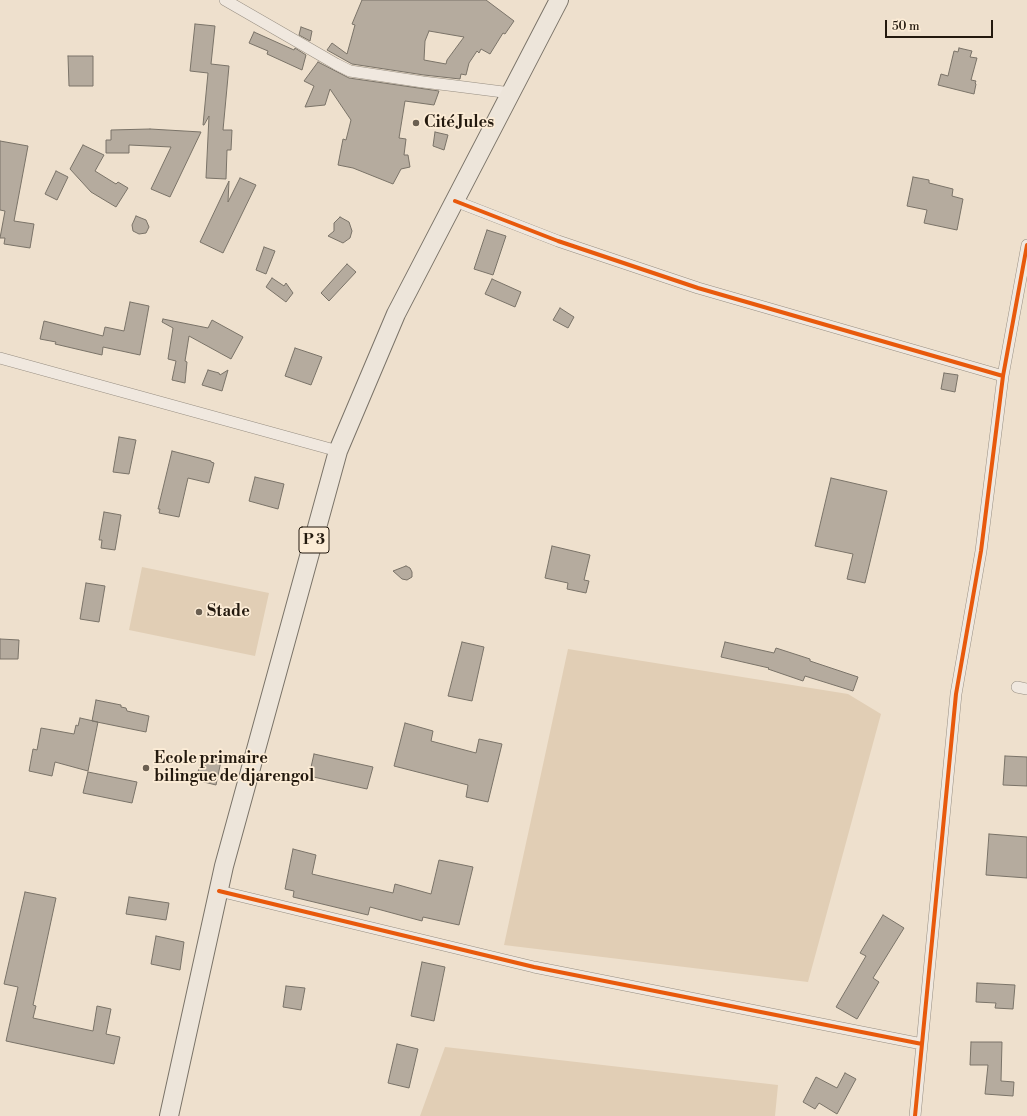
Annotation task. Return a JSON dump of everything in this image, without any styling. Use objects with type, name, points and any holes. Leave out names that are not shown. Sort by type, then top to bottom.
[{"type":"main road","name":"P 3","points":[[169,1116],[224,866],[338,451],[396,314],[559,0]]},
{"type":"street","points":[[225,0],[350,71],[511,93]]},
{"type":"street","points":[[455,201],[558,240],[698,288],[1003,376]]},
{"type":"street","points":[[915,1116],[956,694],[981,551],[1003,376],[1027,245]]},
{"type":"street","points":[[0,358],[338,451]]},
{"type":"street","points":[[219,891],[534,967],[922,1044]]},
{"type":"shaded area","name":"Stade","points":[[142,567],[269,593],[255,656],[129,630]]},
{"type":"shaded area","points":[[568,649],[848,694],[881,714],[808,982],[504,945]]},
{"type":"shaded area","points":[[445,1047],[778,1085],[775,1116],[420,1116]]},
{"type":"building","points":[[362,0],[486,0],[514,21],[505,34],[503,33],[490,54],[481,49],[479,53],[477,51],[469,63],[466,75],[461,74],[460,79],[352,64],[327,50],[332,43],[347,54],[355,25],[352,24]],"holes":[[[429,31],[464,37],[447,60],[446,64],[424,60],[425,41]]]},
{"type":"building","points":[[195,24],[215,26],[211,64],[229,66],[223,130],[232,130],[231,150],[227,150],[226,179],[206,178],[209,116],[203,125],[208,73],[190,71]]},
{"type":"building","points":[[301,27],[312,31],[310,41],[299,35]]},
{"type":"building","points":[[254,32],[294,50],[295,48],[306,55],[302,70],[267,54],[268,51],[249,43]]},
{"type":"building","points":[[959,48],[972,51],[970,57],[977,58],[971,80],[976,81],[974,94],[938,85],[941,74],[948,76],[954,51],[958,52]]},
{"type":"building","points":[[68,56],[93,56],[93,86],[69,86]]},
{"type":"building","points":[[318,62],[349,78],[439,91],[434,105],[405,101],[399,138],[406,139],[404,155],[408,155],[410,167],[401,169],[393,184],[353,168],[338,165],[343,139],[346,140],[351,120],[330,89],[325,105],[305,107],[314,86],[304,81]]},
{"type":"building","points":[[150,129],[201,132],[170,197],[151,189],[171,147],[129,145],[129,153],[106,153],[106,140],[111,140],[111,130]]},
{"type":"building","points":[[435,132],[448,135],[444,150],[433,146]]},
{"type":"building","points":[[0,141],[28,146],[14,221],[34,224],[30,248],[4,244],[5,238],[0,238],[5,211],[0,210]]},
{"type":"building","points":[[83,145],[104,155],[95,171],[116,184],[118,182],[128,188],[116,207],[91,192],[70,169]]},
{"type":"building","points":[[56,171],[68,177],[57,200],[45,194]]},
{"type":"building","points":[[913,177],[929,180],[929,183],[953,189],[952,196],[963,199],[957,230],[924,223],[927,210],[907,206]]},
{"type":"building","points":[[240,178],[256,185],[223,253],[200,242],[229,181],[228,202]]},
{"type":"building","points":[[136,216],[146,220],[149,227],[146,233],[139,234],[133,231],[132,225]]},
{"type":"building","points":[[340,217],[349,222],[352,231],[350,238],[343,243],[328,236],[334,231],[334,223]]},
{"type":"building","points":[[487,230],[506,236],[493,275],[474,269]]},
{"type":"building","points":[[264,247],[275,251],[266,274],[256,270]]},
{"type":"building","points":[[347,264],[356,272],[329,301],[321,293]]},
{"type":"building","points":[[272,278],[284,286],[286,283],[293,293],[286,302],[266,287]]},
{"type":"building","points":[[492,279],[521,292],[515,307],[485,294]]},
{"type":"building","points":[[130,302],[149,306],[140,355],[103,347],[102,355],[40,339],[44,321],[103,336],[105,327],[124,331]]},
{"type":"building","points":[[560,308],[574,317],[568,328],[553,320]]},
{"type":"building","points":[[163,319],[208,328],[212,320],[243,337],[231,359],[189,336],[185,361],[187,362],[185,383],[172,380],[176,361],[168,359],[173,328],[162,322]]},
{"type":"building","points":[[295,348],[322,357],[311,385],[285,376]]},
{"type":"building","points":[[208,370],[219,373],[220,375],[228,370],[222,391],[202,385]]},
{"type":"building","points":[[944,373],[958,375],[955,392],[941,389]]},
{"type":"building","points":[[119,437],[136,440],[129,474],[113,472]]},
{"type":"building","points":[[172,451],[214,463],[209,483],[188,478],[179,517],[159,513],[160,509],[158,509]]},
{"type":"building","points":[[255,477],[284,484],[278,509],[249,501]]},
{"type":"building","points":[[831,478],[887,491],[865,583],[847,579],[853,554],[815,546]]},
{"type":"building","points":[[104,512],[121,515],[115,550],[101,548],[102,540],[99,540]]},
{"type":"building","points":[[552,546],[590,555],[584,580],[589,581],[586,593],[567,589],[568,583],[545,578]]},
{"type":"building","points":[[406,566],[410,568],[412,572],[412,577],[407,580],[402,579],[393,571]]},
{"type":"building","points":[[86,583],[105,586],[99,622],[80,619]]},
{"type":"building","points":[[0,639],[19,640],[18,659],[0,659]]},
{"type":"building","points":[[462,642],[484,647],[472,701],[448,696]]},
{"type":"building","points":[[725,642],[774,653],[776,648],[858,677],[853,691],[805,676],[803,681],[768,669],[769,668],[721,657]]},
{"type":"building","points":[[96,700],[121,705],[121,707],[126,708],[127,711],[149,716],[146,732],[92,721]]},
{"type":"building","points":[[80,718],[98,722],[88,771],[55,762],[52,776],[29,771],[33,749],[37,750],[41,728],[74,734],[76,725],[78,726]]},
{"type":"building","points":[[405,723],[433,731],[431,741],[476,753],[479,739],[502,744],[488,802],[466,797],[468,785],[394,766]]},
{"type":"building","points":[[314,754],[373,767],[367,789],[309,776]]},
{"type":"building","points":[[202,756],[221,761],[216,785],[196,780]]},
{"type":"building","points":[[1005,756],[1027,757],[1027,786],[1003,785]]},
{"type":"building","points":[[88,772],[137,782],[132,803],[83,793]]},
{"type":"building","points":[[989,834],[1027,837],[1027,878],[986,875]]},
{"type":"building","points":[[293,849],[316,855],[312,874],[393,893],[395,884],[431,894],[439,860],[473,867],[459,925],[423,917],[422,921],[370,907],[368,915],[293,897],[294,891],[285,889]]},
{"type":"building","points":[[25,892],[56,898],[33,1005],[36,1006],[33,1018],[93,1031],[97,1006],[111,1009],[106,1034],[120,1037],[114,1064],[6,1041],[18,987],[4,984]]},
{"type":"building","points":[[129,897],[169,903],[166,920],[126,914]]},
{"type":"building","points":[[883,915],[904,928],[873,978],[879,982],[857,1019],[836,1007],[866,956],[860,953]]},
{"type":"building","points":[[156,936],[184,942],[180,970],[151,964]]},
{"type":"building","points":[[422,962],[445,967],[434,1021],[411,1016]]},
{"type":"building","points":[[977,983],[1015,985],[1013,1009],[995,1008],[996,1003],[976,1002]]},
{"type":"building","points":[[286,986],[305,988],[301,1010],[283,1007]]},
{"type":"building","points":[[971,1042],[1002,1042],[1001,1081],[1014,1082],[1013,1096],[985,1094],[988,1065],[970,1065]]},
{"type":"building","points":[[397,1044],[418,1049],[409,1088],[388,1083]]},
{"type":"building","points":[[845,1073],[856,1079],[837,1114],[819,1103],[815,1109],[803,1102],[816,1077],[837,1088]]},
{"type":"cycle path","points":[[455,201],[558,241],[698,288],[1003,376]]},
{"type":"cycle path","points":[[915,1116],[956,694],[981,551],[1003,376],[1027,245]]},
{"type":"cycle path","points":[[219,891],[534,967],[922,1044]]},
{"type":"place","name":"Cité Jules","points":[[416,123]]},
{"type":"place","name":"Stade","points":[[199,612]]},
{"type":"place","name":"Ecole primaire bilingue de djarengol","points":[[146,768]]}]
